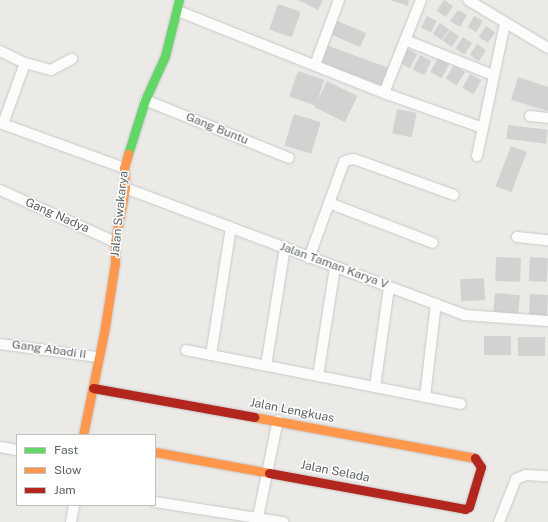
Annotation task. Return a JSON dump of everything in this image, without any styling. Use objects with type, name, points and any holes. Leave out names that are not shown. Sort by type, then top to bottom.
[{"type":"street","name":"Jalan Swakarya","points":[[83,434],[104,333],[115,263],[115,242],[125,188],[124,168],[145,100],[165,56],[178,11],[179,0]]},
{"type":"street","points":[[315,65],[339,0]]},
{"type":"street","points":[[384,93],[421,0]]},
{"type":"street","points":[[468,0],[505,24],[548,48]]},
{"type":"street","points":[[178,11],[384,93],[483,128]]},
{"type":"street","points":[[477,156],[505,24]]},
{"type":"street","points":[[405,40],[493,75]]},
{"type":"street","points":[[0,52],[25,63],[51,70],[72,59]]},
{"type":"street","points":[[25,63],[2,124],[124,168]]},
{"type":"street","name":"Gang Buntu","points":[[145,100],[289,158]]},
{"type":"street","points":[[530,116],[548,118]]},
{"type":"street","points":[[309,258],[344,162],[348,160],[354,160],[454,195]]},
{"type":"street","name":"Jalan Taman Karya V","points":[[125,188],[464,315],[548,321]]},
{"type":"street","name":"Gang Nadya","points":[[0,190],[115,242]]},
{"type":"street","points":[[329,203],[433,243]]},
{"type":"street","points":[[211,355],[231,228]]},
{"type":"street","points":[[517,237],[548,240]]},
{"type":"street","points":[[266,366],[285,248]]},
{"type":"street","points":[[318,376],[335,267]]},
{"type":"street","points":[[375,387],[389,287]]},
{"type":"street","points":[[425,397],[436,304]]},
{"type":"street","name":"Gang Abadi II","points":[[0,344],[98,357]]},
{"type":"street","points":[[186,350],[461,404]]},
{"type":"street","name":"Jalan Lengkuas","points":[[93,388],[278,420],[477,458],[481,467]]},
{"type":"street","points":[[257,519],[278,420]]},
{"type":"street","points":[[0,447],[16,450]]},
{"type":"street","name":"Jalan Selada","points":[[156,452],[267,471],[465,509],[469,507],[481,467]]},
{"type":"street","points":[[499,522],[516,479],[526,475],[548,476]]},
{"type":"street","points":[[156,502],[283,522]]},
{"type":"street","points":[[72,522],[74,506]]},
{"type":"building","points":[[298,0],[323,0],[318,10]]},
{"type":"building","points":[[390,0],[409,0],[408,6]]},
{"type":"building","points":[[444,0],[453,6],[446,17],[437,11]]},
{"type":"building","points":[[278,4],[301,12],[292,37],[269,30]]},
{"type":"building","points":[[458,10],[467,15],[460,27],[450,21]]},
{"type":"building","points":[[427,16],[437,21],[431,33],[421,28]]},
{"type":"building","points":[[474,16],[483,21],[476,32],[468,27]]},
{"type":"building","points":[[335,20],[366,33],[360,47],[329,34]]},
{"type":"building","points":[[440,23],[449,29],[442,40],[433,34]]},
{"type":"building","points":[[486,26],[495,32],[488,43],[479,37]]},
{"type":"building","points":[[450,30],[459,36],[452,47],[443,41]]},
{"type":"building","points":[[463,37],[472,43],[464,55],[455,49]]},
{"type":"building","points":[[477,44],[486,50],[479,61],[470,55]]},
{"type":"building","points":[[326,45],[390,68],[383,86],[320,63]]},
{"type":"building","points":[[406,48],[417,54],[410,68],[398,62]]},
{"type":"building","points":[[420,55],[432,61],[424,75],[413,69]]},
{"type":"building","points":[[438,58],[449,64],[442,78],[430,72]]},
{"type":"building","points":[[454,65],[465,72],[457,85],[446,79]]},
{"type":"building","points":[[298,71],[324,80],[316,106],[289,97]]},
{"type":"building","points":[[470,74],[481,80],[474,94],[462,88]]},
{"type":"building","points":[[518,77],[548,87],[548,111],[511,100]]},
{"type":"building","points":[[327,81],[358,96],[345,122],[314,107]]},
{"type":"building","points":[[397,109],[417,113],[412,137],[392,134]]},
{"type":"building","points":[[294,114],[321,122],[311,154],[284,146]]},
{"type":"building","points":[[508,125],[548,130],[546,144],[506,139]]},
{"type":"building","points":[[511,146],[527,152],[511,192],[496,186]]},
{"type":"building","points":[[496,257],[521,258],[520,282],[495,281]]},
{"type":"building","points":[[530,257],[548,258],[547,282],[529,281]]},
{"type":"building","points":[[484,278],[485,300],[461,301],[460,279]]},
{"type":"building","points":[[495,293],[520,295],[518,319],[493,317]]},
{"type":"building","points":[[530,294],[548,295],[547,319],[529,318]]},
{"type":"building","points":[[484,336],[511,336],[511,355],[484,355]]},
{"type":"building","points":[[518,337],[545,337],[545,356],[518,356]]},
{"type":"traffic: fast","points":[[128,154],[145,100],[165,56],[179,0]]},
{"type":"traffic: slow","points":[[83,434],[104,333],[115,263],[115,242],[125,188],[124,168],[128,154]]},
{"type":"traffic: slow","points":[[254,417],[475,458]]},
{"type":"traffic: slow","points":[[156,452],[269,473]]},
{"type":"traffic: jam","points":[[93,388],[254,417]]},
{"type":"traffic: jam","points":[[269,473],[465,509],[469,507],[481,467],[475,458]]}]
